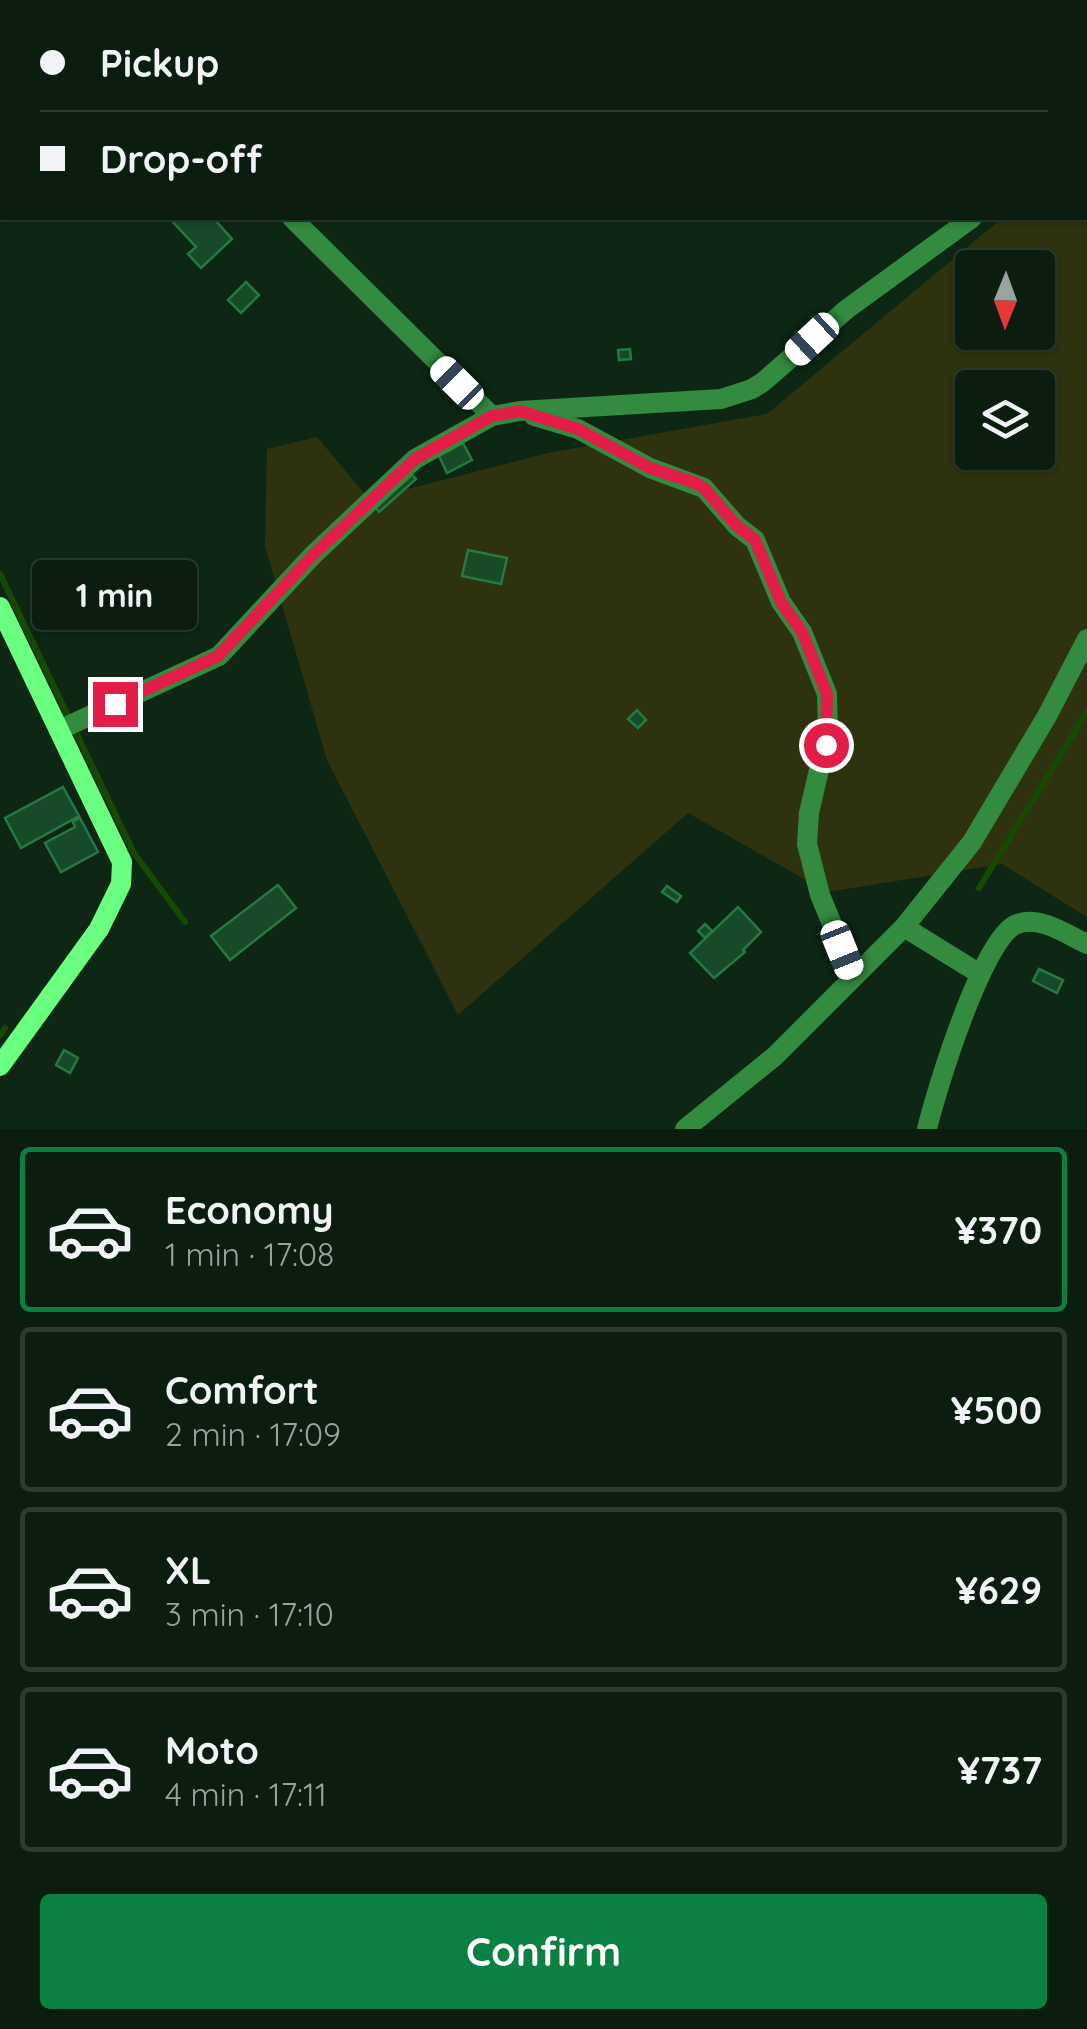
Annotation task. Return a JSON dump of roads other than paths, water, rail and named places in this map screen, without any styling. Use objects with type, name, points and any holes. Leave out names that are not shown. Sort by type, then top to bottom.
[{"type":"street","points":[[294,220],[492,416]]},
{"type":"street","points":[[68,726],[218,656],[313,555],[395,476],[438,445],[492,416],[520,411],[721,399],[752,390],[847,309],[969,220]]},
{"type":"street","points":[[520,411],[578,429],[650,468],[704,488],[737,526],[755,540],[781,602],[802,632],[827,694],[828,731],[811,802],[806,844],[820,895],[854,977]]},
{"type":"street","points":[[0,608],[68,726],[122,862],[121,884],[99,929],[0,1066]]},
{"type":"street","points":[[685,1129],[774,1056],[904,926],[972,842],[1047,716],[1087,639]]},
{"type":"street","points":[[926,1129],[980,974],[1006,932],[1017,924],[1043,923],[1087,944]]},
{"type":"street","points":[[904,926],[980,974]]},
{"type":"waterway","points":[[0,574],[134,853],[185,922]]},
{"type":"waterway","points":[[979,888],[1087,712]]},
{"type":"waterway","points":[[0,1035],[5,1028]]}]
